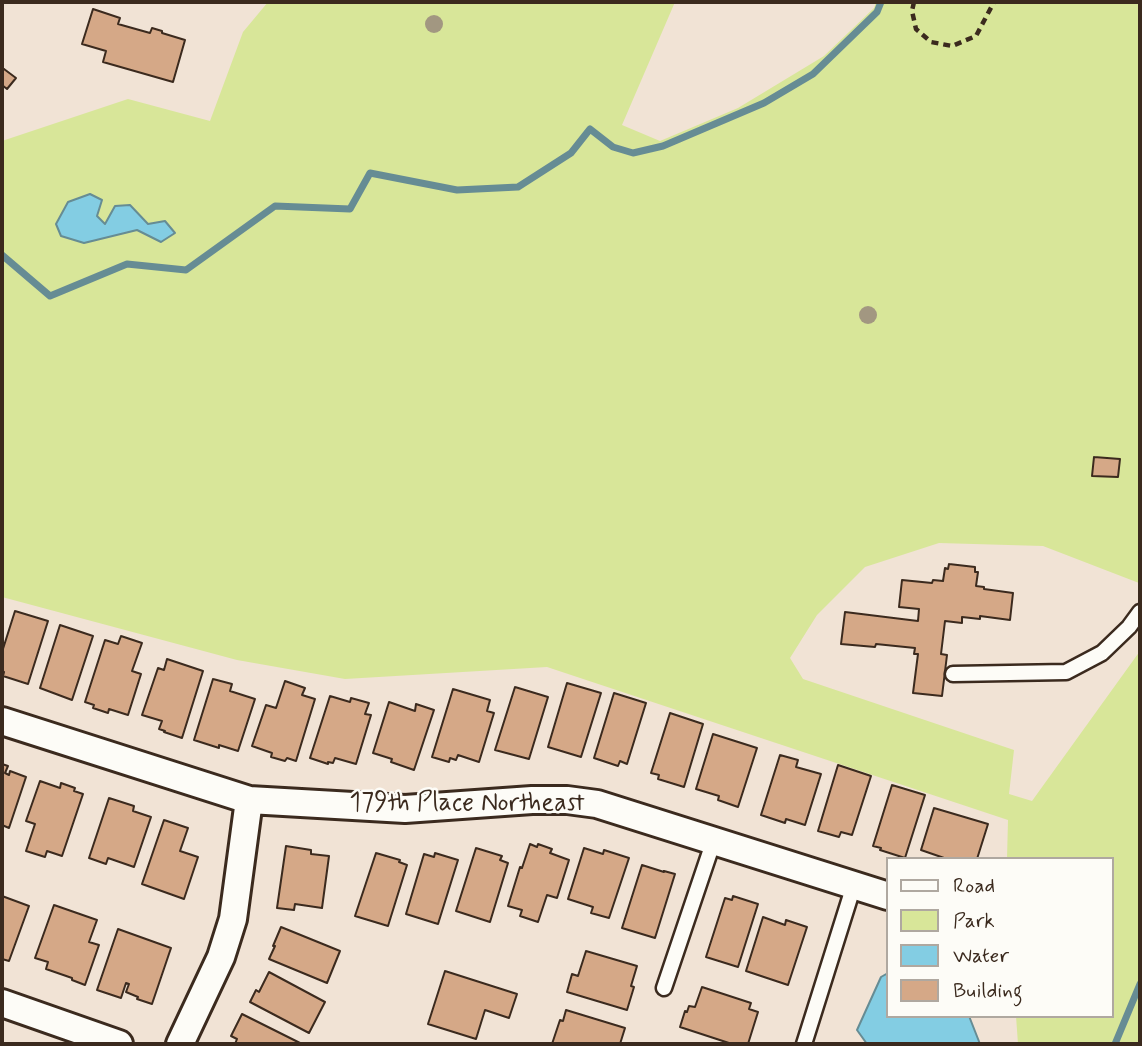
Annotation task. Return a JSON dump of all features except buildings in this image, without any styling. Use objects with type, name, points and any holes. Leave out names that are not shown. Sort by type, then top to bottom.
[{"type":"street","name":"179th Place Northeast","points":[[2,721],[249,800],[405,809],[532,800],[567,800],[597,804],[886,895]]},
{"type":"street","points":[[180,1044],[221,957],[233,919],[249,800]]},
{"type":"street","points":[[2,1003],[119,1044]]},
{"type":"lane","points":[[953,674],[1066,673],[1102,653],[1129,628],[1140,612]]},
{"type":"lane","points":[[664,988],[714,840]]},
{"type":"lane","points":[[804,1044],[854,885]]},
{"type":"path","points":[[914,2],[912,11],[916,29],[931,42],[952,46],[976,36],[994,2]]},
{"type":"green space","points":[[268,2],[675,2],[622,125],[660,141],[738,108],[824,56],[874,8],[876,2],[1140,2],[1139,583],[1043,546],[939,543],[865,567],[817,615],[790,658],[803,679],[1014,750],[1009,794],[1032,801],[1140,651],[1140,1044],[1018,1044],[1016,1018],[1114,1018],[1114,857],[1007,857],[1008,820],[547,667],[345,679],[237,660],[2,597],[2,141],[128,99],[210,121],[243,32]]},
{"type":"water","points":[[90,194],[102,200],[97,216],[105,224],[115,206],[130,205],[148,224],[165,221],[175,233],[161,242],[137,230],[84,243],[61,236],[56,224],[68,202]]},
{"type":"water","points":[[886,974],[886,1018],[970,1018],[980,1044],[867,1044],[857,1030],[881,977]]},
{"type":"waterway","points":[[2,255],[50,296],[127,264],[186,270],[275,206],[350,209],[370,173],[457,190],[518,187],[571,153],[590,129],[613,147],[633,153],[663,146],[764,103],[813,74],[877,12],[881,2]]},
{"type":"waterway","points":[[1115,1044],[1140,984]]}]
